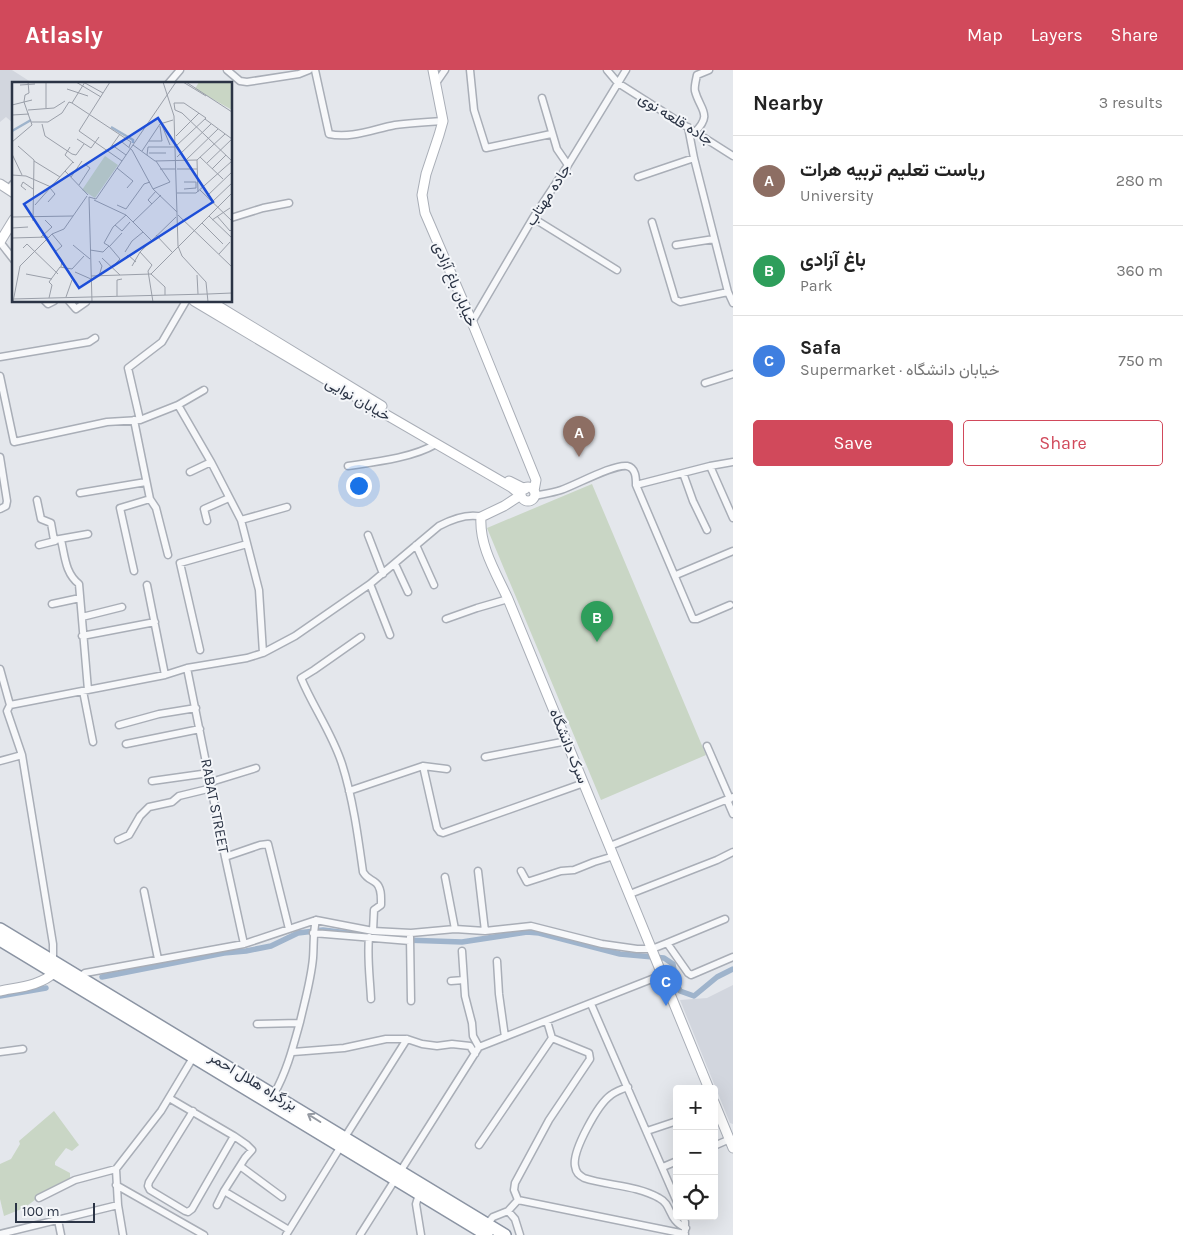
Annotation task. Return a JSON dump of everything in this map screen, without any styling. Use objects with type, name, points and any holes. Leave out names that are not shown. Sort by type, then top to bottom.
[{"type":"highway","name":"بزرگراه هلال احمر","points":[[0,929],[54,967],[397,1175],[486,1232]]},
{"type":"highway","name":"بزرگراه هلال احمر","points":[[0,940],[78,978],[196,1052],[274,1094],[343,1142]]},
{"type":"highway","name":"بزرگراه هلال احمر","points":[[397,1175],[419,1194],[486,1232],[505,1235]]},
{"type":"street","points":[[170,82],[180,70]]},
{"type":"street","points":[[227,70],[238,80],[248,82],[299,74],[309,70]]},
{"type":"street","points":[[315,70],[329,134],[352,134],[397,125],[443,121]]},
{"type":"street","name":"خیابان باغ آزادی","points":[[434,70],[443,121],[426,174],[422,196],[425,213],[472,322],[536,480],[527,494]]},
{"type":"street","points":[[436,83],[445,70]]},
{"type":"street","points":[[470,70],[474,110],[486,148],[551,134]]},
{"type":"street","name":"جاده قلعه نوی","points":[[607,70],[618,83],[733,156]]},
{"type":"street","name":"جاده مهتاب","points":[[472,322],[533,218],[626,70]]},
{"type":"street","points":[[695,132],[704,121],[704,110],[694,90],[697,75],[709,70]]},
{"type":"street","points":[[542,98],[551,134],[557,149],[568,165]]},
{"type":"street","points":[[688,128],[714,238],[728,292],[733,303]]},
{"type":"street","points":[[638,177],[694,158]]},
{"type":"street","points":[[0,178],[12,186]]},
{"type":"street","points":[[232,218],[263,208],[289,203]]},
{"type":"street","points":[[533,218],[617,270]]},
{"type":"street","points":[[12,222],[0,242],[12,257]]},
{"type":"street","points":[[652,222],[675,299],[680,302],[728,292]]},
{"type":"street","points":[[676,245],[714,238]]},
{"type":"street","points":[[70,302],[76,308],[86,302]]},
{"type":"street","points":[[168,555],[156,508],[150,499],[146,482],[128,368],[162,342],[185,302]]},
{"type":"street","name":"خیابان نوایی","points":[[196,302],[505,484],[527,494]]},
{"type":"street","name":"خیابان نوایی","points":[[212,302],[527,494]]},
{"type":"street","points":[[0,358],[89,342],[95,338]]},
{"type":"street","points":[[705,383],[733,374]]},
{"type":"street","points":[[0,376],[14,442],[107,422],[137,420],[178,405],[204,390]]},
{"type":"street","points":[[178,405],[211,462],[241,520],[259,590],[263,652]]},
{"type":"street","points":[[348,466],[375,462],[416,452],[436,444]]},
{"type":"street","points":[[0,457],[7,501],[6,506],[0,509]]},
{"type":"street","points":[[190,472],[211,462]]},
{"type":"street","points":[[636,485],[733,462]]},
{"type":"street","points":[[484,518],[527,494],[561,490],[612,469],[626,466],[632,469],[636,477],[636,485],[693,619],[730,605]]},
{"type":"street","points":[[710,466],[733,518]]},
{"type":"street","points":[[683,473],[706,530]]},
{"type":"street","points":[[80,492],[146,482]]},
{"type":"street","points":[[504,506],[510,497],[505,484]]},
{"type":"street","points":[[10,705],[165,675],[187,668],[247,658],[263,652],[295,636],[370,584],[448,521],[474,515],[484,518],[527,494]]},
{"type":"street","points":[[207,521],[204,509],[229,498]]},
{"type":"street","points":[[134,571],[120,508],[150,499]]},
{"type":"street","points":[[37,500],[41,519],[51,523],[53,538],[58,541],[72,579],[78,584],[82,617],[85,690],[93,742]]},
{"type":"street","points":[[241,520],[287,507]]},
{"type":"street","name":"سرک دانشگاه","points":[[484,518],[480,530],[482,542],[567,741],[707,1085]]},
{"type":"street","points":[[39,545],[88,534]]},
{"type":"street","points":[[368,535],[383,574]]},
{"type":"street","points":[[200,650],[180,563],[247,544]]},
{"type":"street","points":[[416,545],[434,585]]},
{"type":"street","points":[[676,576],[733,551]]},
{"type":"street","points":[[395,564],[408,592]]},
{"type":"street","points":[[370,584],[390,635]]},
{"type":"street","points":[[147,585],[165,675]]},
{"type":"street","points":[[52,604],[80,598]]},
{"type":"street","points":[[446,619],[476,608],[508,600]]},
{"type":"street","points":[[82,617],[122,608]]},
{"type":"street","points":[[82,636],[155,622]]},
{"type":"street","points":[[361,637],[301,678],[330,736],[341,763],[349,791],[363,872],[367,879],[378,884],[380,888],[381,905],[374,910],[368,960],[370,966],[371,999]]},
{"type":"street","name":"RABAT STREET","points":[[187,668],[244,944]]},
{"type":"street","points":[[0,669],[10,705],[7,711],[22,755],[53,944],[54,967],[48,978],[38,983],[0,991]]},
{"type":"street","points":[[119,725],[159,714],[196,708]]},
{"type":"street","points":[[126,744],[200,729]]},
{"type":"street","points":[[485,757],[567,741]]},
{"type":"street","points":[[707,746],[730,799],[733,814]]},
{"type":"street","points":[[0,760],[22,755]]},
{"type":"street","points":[[349,791],[423,766],[447,769]]},
{"type":"street","points":[[423,766],[437,828],[443,833],[584,783]]},
{"type":"street","points":[[118,840],[129,835],[140,816],[149,807],[172,802],[179,796],[256,768]]},
{"type":"street","points":[[152,781],[209,773]]},
{"type":"street","points":[[610,846],[730,799]]},
{"type":"street","points":[[225,857],[260,844],[268,844],[289,929]]},
{"type":"street","points":[[630,894],[733,852]]},
{"type":"street","points":[[521,870],[527,882],[574,870],[614,856]]},
{"type":"street","points":[[478,871],[486,931]]},
{"type":"street","points":[[445,877],[455,929]]},
{"type":"street","points":[[144,891],[158,959]]},
{"type":"street","points":[[313,933],[410,933],[455,929],[486,931],[532,926],[613,947],[637,949],[654,955],[667,943],[725,919]]},
{"type":"street","points":[[274,1094],[293,1052],[308,990],[313,958],[313,933],[316,920]]},
{"type":"street","points":[[78,978],[85,973],[244,944],[316,920],[371,934],[410,941]]},
{"type":"street","points":[[410,933],[411,1001]]},
{"type":"street","points":[[667,943],[688,974],[691,975],[733,957]]},
{"type":"street","points":[[462,951],[465,996],[472,1023],[473,1036],[479,1047]]},
{"type":"street","points":[[497,961],[499,994],[506,1037]]},
{"type":"street","points":[[360,1235],[479,1047],[662,976]]},
{"type":"street","points":[[450,981],[464,980]]},
{"type":"street","points":[[591,1004],[673,1192]]},
{"type":"street","points":[[479,1145],[552,1038],[548,1021]]},
{"type":"street","points":[[257,1024],[299,1023]]},
{"type":"street","points":[[518,1200],[514,1190],[516,1183],[549,1120],[590,1059],[589,1053],[552,1038]]},
{"type":"street","points":[[293,1052],[344,1048],[386,1039],[407,1039],[437,1046],[452,1044],[470,1046],[475,1054]]},
{"type":"street","points":[[224,1191],[288,1233],[407,1039]]},
{"type":"street","points":[[0,1052],[22,1049]]},
{"type":"street","points":[[39,1198],[74,1180],[116,1169],[161,1111],[196,1052]]},
{"type":"street","points":[[628,1087],[619,1090],[604,1102],[581,1138],[574,1159],[577,1174],[584,1178],[644,1191],[660,1199],[666,1204],[671,1217],[685,1232]]},
{"type":"street","points":[[168,1098],[234,1136],[252,1150],[224,1191],[217,1205]]},
{"type":"street","points":[[193,1112],[148,1186],[150,1190],[185,1212],[192,1209],[234,1136]]},
{"type":"street","points":[[718,1112],[731,1144],[718,1146]]},
{"type":"street","points":[[648,1131],[673,1122]]},
{"type":"street","points":[[663,1167],[673,1163]]},
{"type":"street","points":[[240,1166],[282,1197]]},
{"type":"street","points":[[116,1169],[118,1205],[123,1235]]},
{"type":"street","points":[[116,1185],[204,1235]]},
{"type":"street","points":[[419,1194],[416,1204],[421,1235]]},
{"type":"street","points":[[518,1200],[685,1232]]},
{"type":"street","points":[[486,1232],[493,1217],[508,1211],[518,1200]]},
{"type":"street","points":[[1,1234],[118,1205]]},
{"type":"street","points":[[508,1211],[515,1219],[520,1235]]},
{"type":"street","points":[[58,1220],[61,1235]]},
{"type":"shaded area","points":[[0,70],[12,70],[31,82],[12,82],[12,122],[6,117],[0,122]]},
{"type":"shaded area","points":[[733,985],[733,1124],[730,1123],[718,1093],[718,1085],[715,1085],[680,1000],[707,998]]},
{"type":"green space","points":[[592,484],[706,755],[601,800],[487,528]]},
{"type":"green space","points":[[54,1111],[79,1145],[72,1151],[66,1148],[55,1162],[55,1165],[70,1173],[70,1178],[24,1208],[4,1216],[0,1199],[0,1164],[11,1159],[20,1144],[19,1141]]},
{"type":"waterway","points":[[102,977],[224,953],[271,946],[298,933],[323,930],[356,934]]},
{"type":"waterway","points":[[405,940],[462,942],[527,932],[539,933],[620,954],[664,958],[673,964],[676,982],[680,991],[694,996],[717,977],[733,969]]},
{"type":"waterway","points":[[0,996],[46,988]]},
{"type":"place","name":"ریاست تعلیم تربیه هرات","points":[[579,457]]},
{"type":"place","name":"باغ آزادی","points":[[597,642]]},
{"type":"place","name":"Safa","points":[[666,1006]]}]
